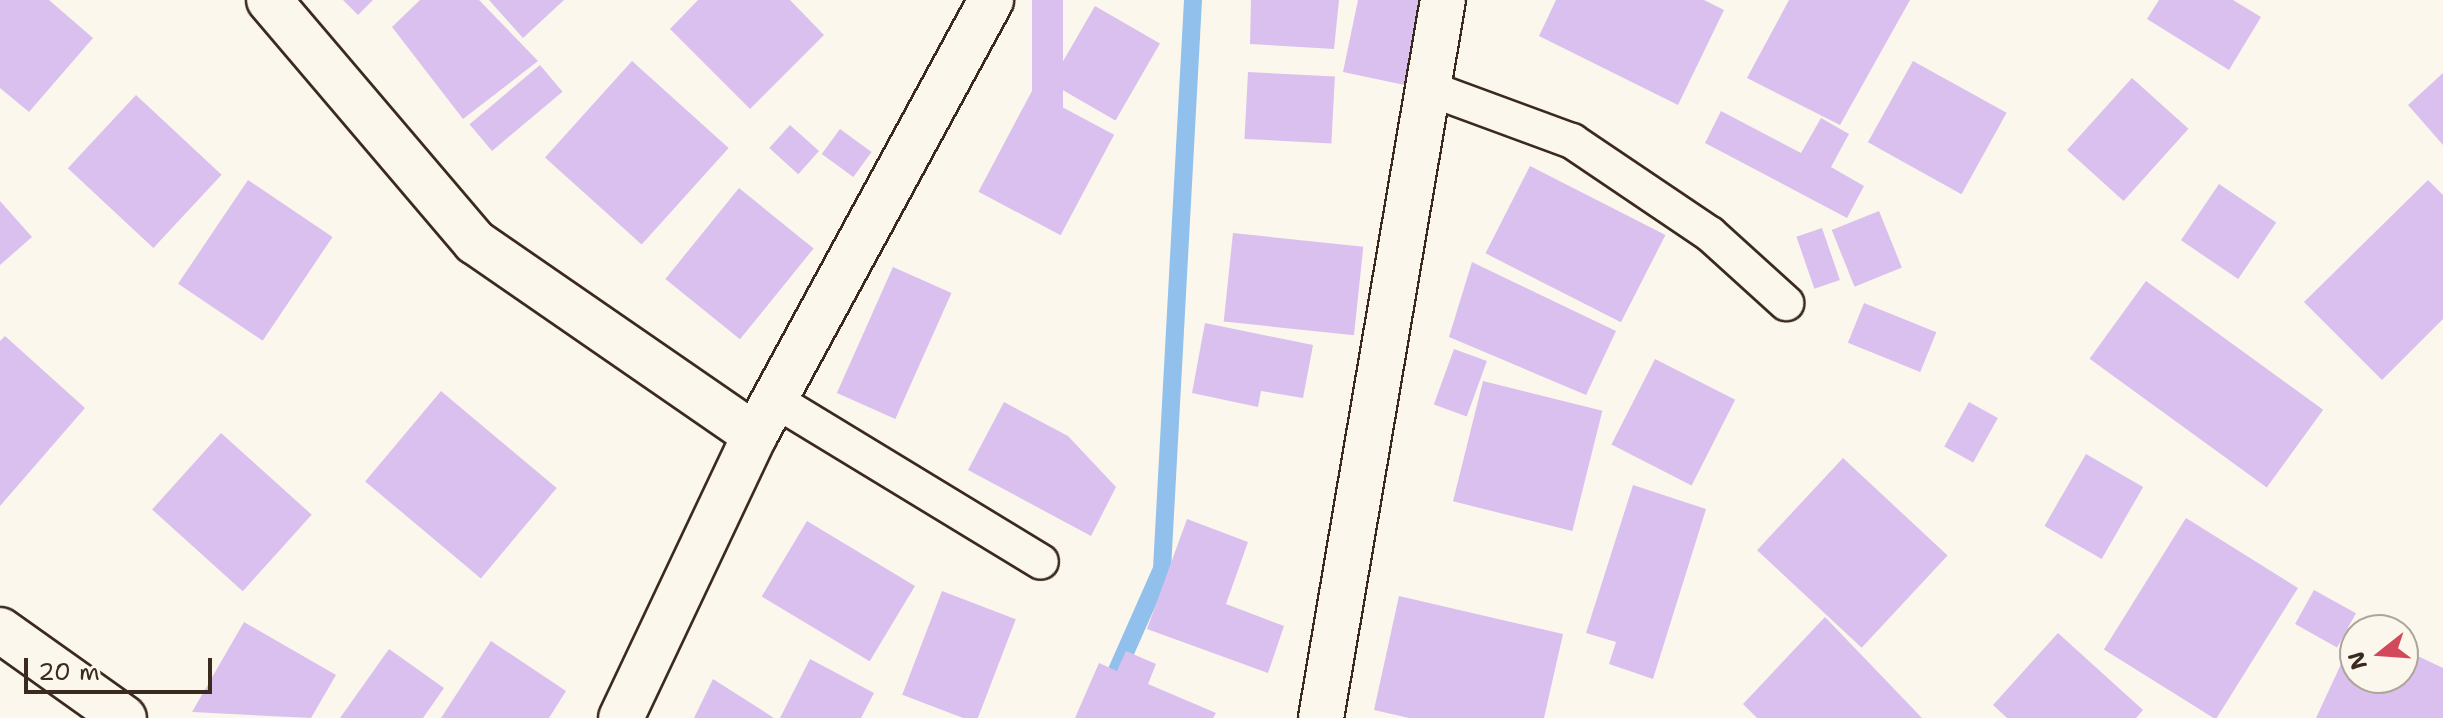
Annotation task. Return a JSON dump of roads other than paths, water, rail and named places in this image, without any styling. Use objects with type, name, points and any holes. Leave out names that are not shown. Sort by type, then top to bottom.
[{"type":"street","points":[[269,0],[475,242],[765,418]]},
{"type":"street","points":[[621,718],[765,418],[991,0]]},
{"type":"street","points":[[1321,718],[1425,87],[1443,0]]},
{"type":"street","points":[[0,630],[124,718]]},
{"type":"lane","points":[[1425,87],[1572,141],[1710,234],[1786,303]]},
{"type":"lane","points":[[765,418],[1041,562]]},
{"type":"waterway","points":[[1096,718],[1162,569],[1193,0]]}]
